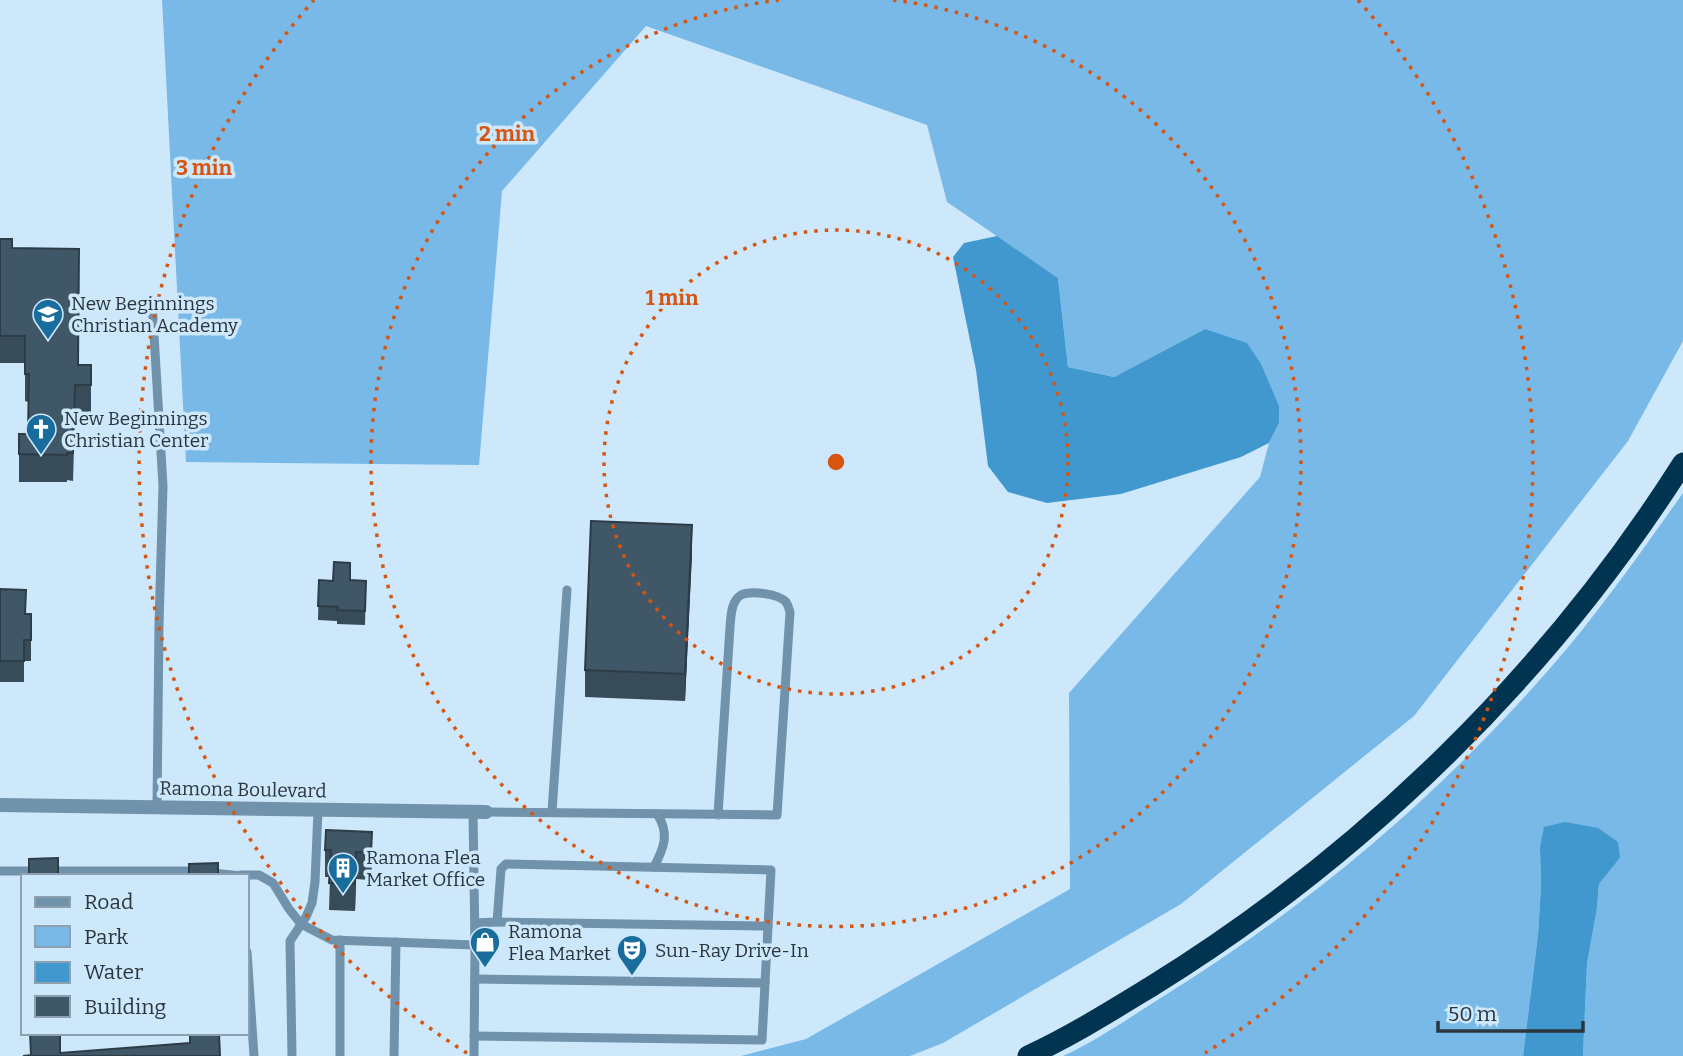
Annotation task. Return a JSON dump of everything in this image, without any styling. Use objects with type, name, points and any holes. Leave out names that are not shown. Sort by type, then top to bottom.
[{"type":"highway","points":[[1028,1056],[1105,1014],[1218,944],[1342,850],[1398,801],[1475,726],[1548,646],[1594,590],[1659,502],[1683,463]]},
{"type":"street","name":"Ramona Boulevard","points":[[0,805],[480,812]]},
{"type":"lane","points":[[152,301],[163,486],[157,807]]},
{"type":"lane","points":[[552,812],[567,590]]},
{"type":"lane","points":[[474,1056],[475,923],[480,812],[552,812],[718,815],[777,815],[790,612],[783,599],[768,594],[752,592],[740,596],[733,606],[718,815]]},
{"type":"lane","points":[[292,1056],[290,942],[312,902],[318,810]]},
{"type":"lane","points":[[654,867],[662,852],[665,836],[663,824],[657,814]]},
{"type":"lane","points":[[474,1036],[762,1040],[771,870],[506,864],[501,869],[497,922]]},
{"type":"lane","points":[[0,871],[225,874]]},
{"type":"lane","points":[[248,875],[259,875],[273,883],[301,924],[332,940],[475,945]]},
{"type":"lane","points":[[475,923],[768,926]]},
{"type":"lane","points":[[340,940],[340,1056]]},
{"type":"lane","points":[[394,1056],[397,942]]},
{"type":"lane","points":[[248,967],[254,1056]]},
{"type":"lane","points":[[475,979],[765,983]]},
{"type":"green space","points":[[162,0],[1683,0],[1683,341],[1628,441],[1414,716],[1181,904],[943,1043],[910,1056],[741,1056],[806,1039],[1070,889],[1069,693],[1260,477],[1269,443],[1279,423],[1205,329],[1114,377],[1068,367],[1058,278],[947,202],[927,125],[646,26],[502,191],[479,465],[186,462]]},
{"type":"green space","points":[[1683,493],[1683,1056],[1583,1056],[1587,964],[1599,884],[1620,858],[1540,848],[1538,935],[1523,1056],[1063,1056],[1090,1042],[1220,960],[1323,885],[1420,802],[1510,713],[1570,645]]},
{"type":"water","points":[[997,236],[1058,278],[1068,367],[1114,377],[1205,329],[1247,343],[1261,364],[1279,406],[1279,423],[1269,443],[1241,457],[1121,494],[1047,503],[1008,492],[988,466],[976,370],[953,257],[964,243]]},
{"type":"water","points":[[1565,822],[1598,828],[1618,842],[1620,858],[1599,884],[1587,964],[1583,1056],[1523,1056],[1538,935],[1540,848],[1544,827]]},
{"type":"building","points":[[0,239],[12,239],[12,248],[79,249],[78,365],[91,365],[91,385],[75,385],[73,453],[67,455],[19,454],[19,434],[28,434],[29,374],[25,374],[25,336],[0,336]]},
{"type":"building","points":[[591,521],[692,525],[685,674],[585,670]]},
{"type":"building","points":[[334,562],[350,563],[350,580],[366,581],[365,611],[318,606],[319,580],[333,581]]},
{"type":"building","points":[[0,589],[26,590],[25,614],[31,614],[31,640],[24,640],[24,661],[0,661]]},
{"type":"building","points":[[326,830],[372,832],[371,852],[356,852],[355,884],[329,883],[331,850],[325,850]]},
{"type":"building","points":[[58,858],[58,874],[29,874],[29,859]]},
{"type":"building","points":[[218,863],[218,874],[189,874],[189,864]]},
{"type":"building","points":[[30,1035],[60,1035],[60,1053],[190,1043],[190,1035],[219,1035],[220,1056],[23,1056],[31,1055]]},
{"type":"place","name":"New Beginnings Christian Academy","points":[[48,341]]},
{"type":"place","name":"New Beginnings Christian Center","points":[[41,456]]},
{"type":"place","name":"Ramona Flea Market Office","points":[[343,895]]},
{"type":"place","name":"Ramona Flea Market","points":[[485,969]]},
{"type":"place","name":"Sun-Ray Drive-In","points":[[632,977]]}]
